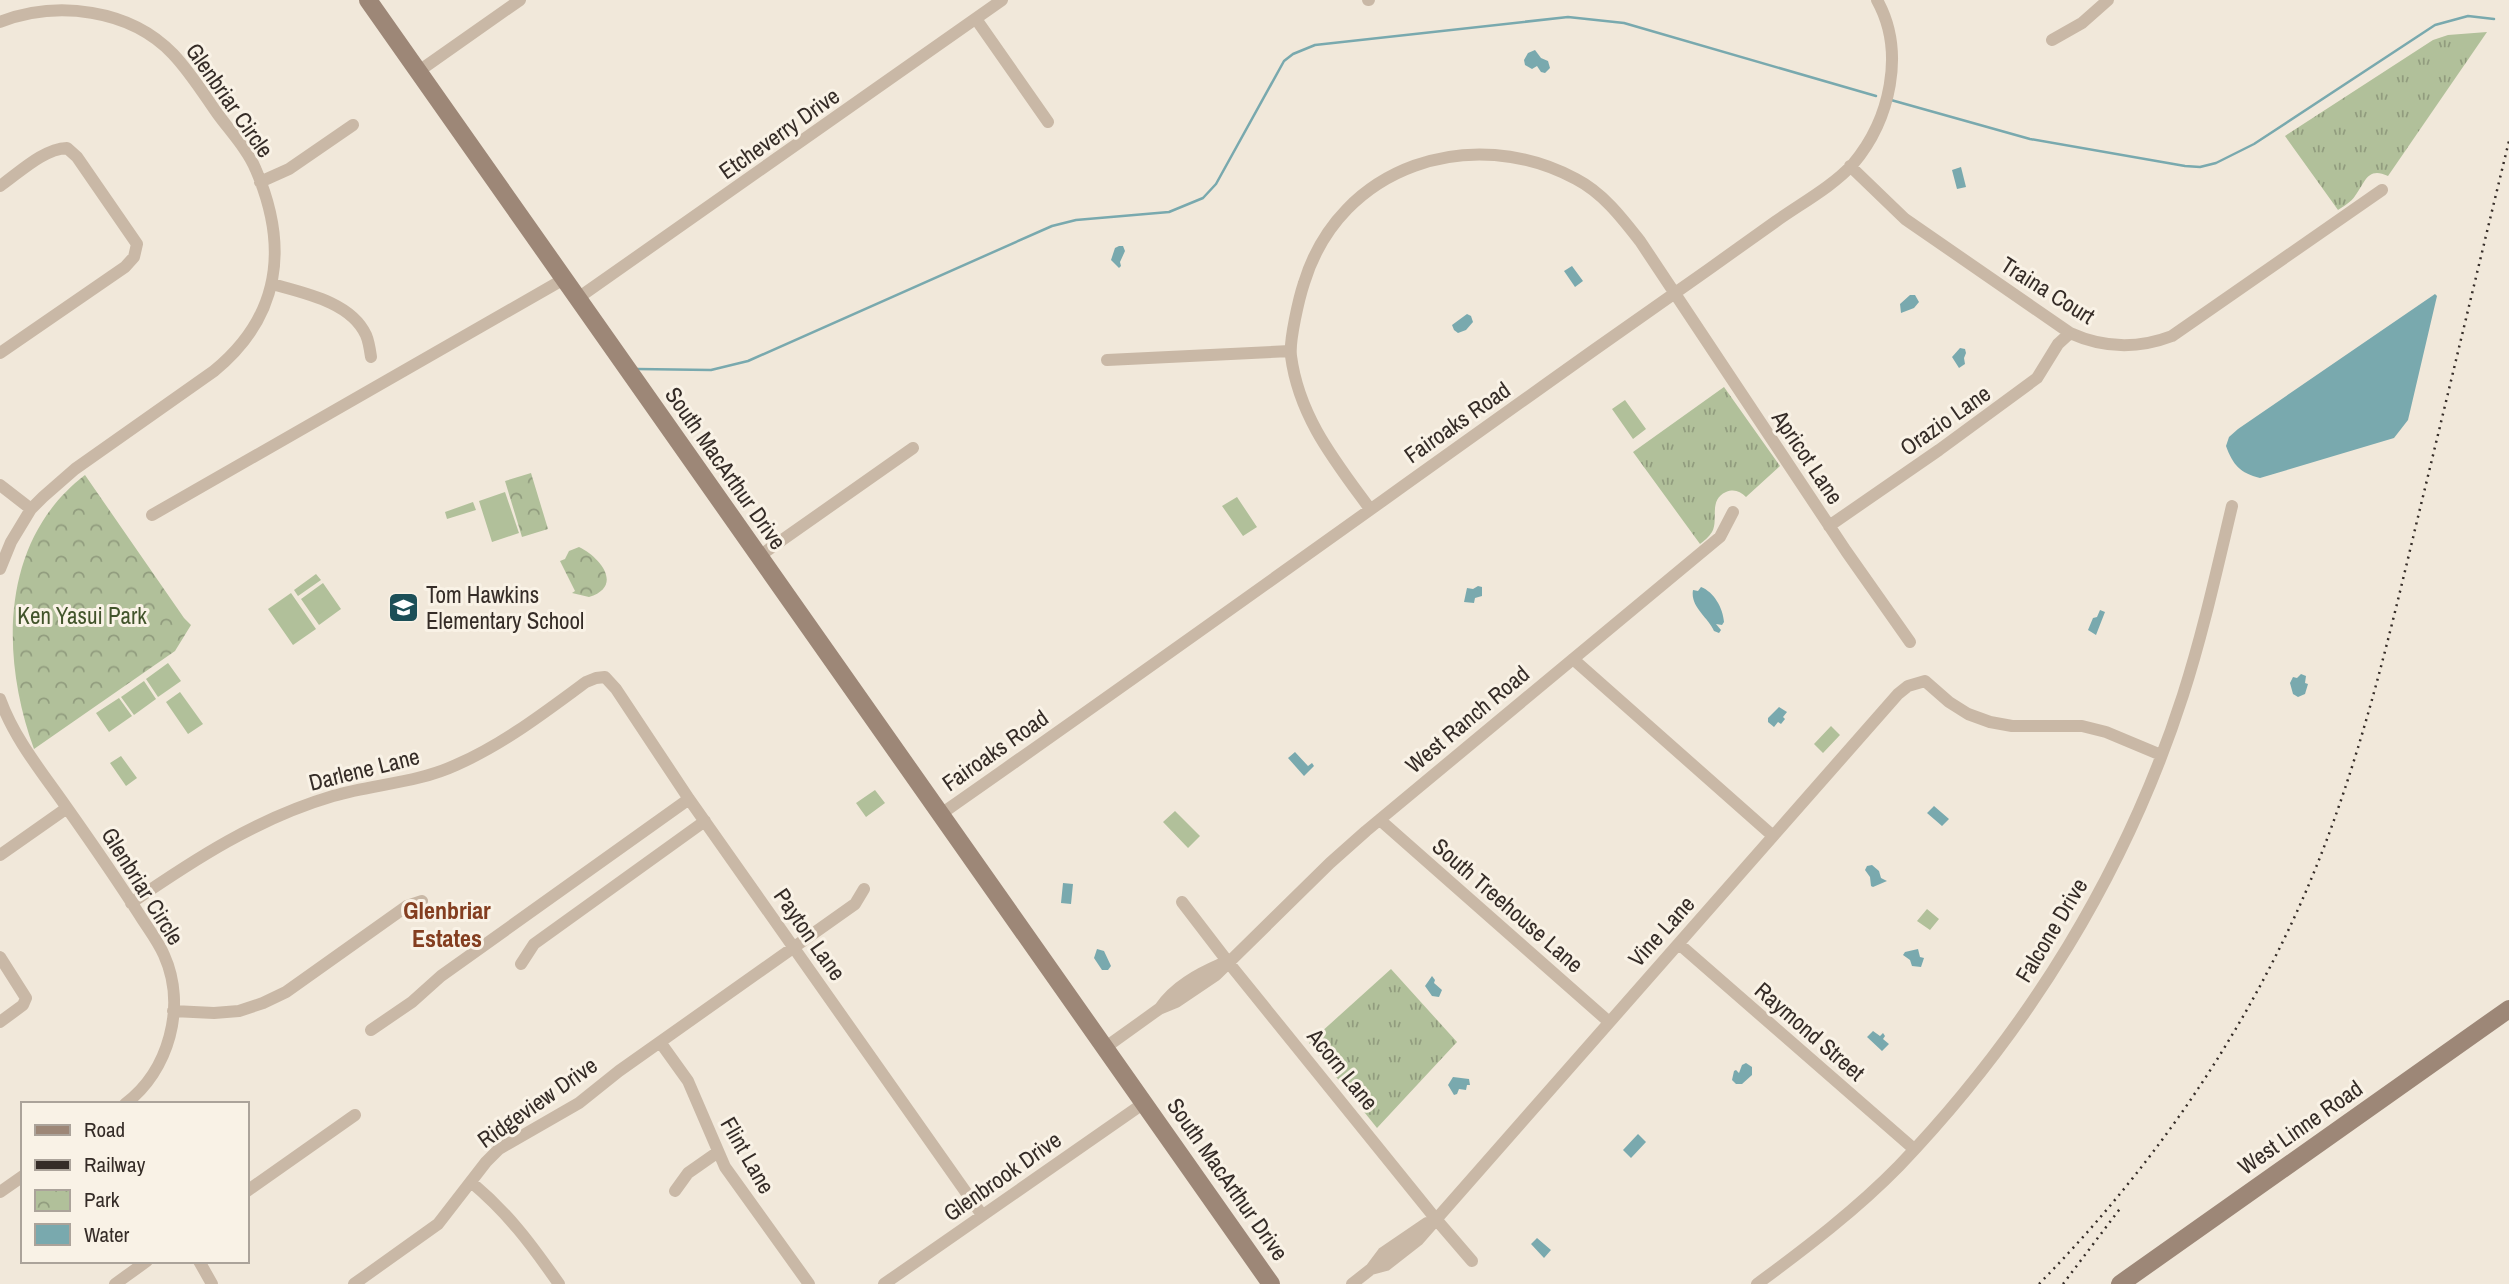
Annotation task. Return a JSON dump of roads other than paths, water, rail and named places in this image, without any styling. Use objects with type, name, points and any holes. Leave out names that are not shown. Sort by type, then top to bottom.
[{"type":"street","name":"South MacArthur Drive","points":[[368,0],[1271,1284]]},
{"type":"street","points":[[419,71],[520,0]]},
{"type":"street","name":"Etcheverry Drive","points":[[578,298],[1002,0]]},
{"type":"street","name":"Fairoaks Road","points":[[941,814],[1850,166],[1870,141],[1889,88],[1892,51],[1887,23],[1877,0]]},
{"type":"street","points":[[2052,40],[2082,23],[2108,0]]},
{"type":"street","name":"Glenbriar Circle","points":[[0,22],[39,10],[97,6],[141,28],[184,66],[256,169],[271,209],[275,238],[272,284],[263,313],[234,355],[75,469],[30,509],[11,542],[0,569]]},
{"type":"street","points":[[975,19],[1048,122]]},
{"type":"street","points":[[260,182],[289,169],[353,125]]},
{"type":"street","points":[[0,186],[45,155],[67,148],[77,157],[137,244],[134,257],[125,267],[0,353]]},
{"type":"street","name":"Apricot Lane","points":[[1290,351],[1300,295],[1308,271],[1321,243],[1350,204],[1383,180],[1406,168],[1435,159],[1490,153],[1518,156],[1544,164],[1578,180],[1618,213],[1910,642]]},
{"type":"street","name":"Traina Court","points":[[1850,166],[1905,219],[2070,333],[2092,342],[2123,345],[2147,344],[2172,336],[2382,190]]},
{"type":"street","points":[[152,515],[564,279]]},
{"type":"street","points":[[272,284],[319,298],[356,320],[366,336],[371,357]]},
{"type":"street","name":"Orazio Lane","points":[[1829,526],[2037,378],[2058,344],[2070,333]]},
{"type":"street","points":[[1107,360],[1290,351],[1295,380],[1310,420],[1321,441],[1370,509]]},
{"type":"street","points":[[758,557],[913,448]]},
{"type":"street","points":[[0,485],[30,509]]},
{"type":"street","name":"Falcone Drive","points":[[1757,1284],[1846,1213],[1898,1167],[2009,1037],[2090,912],[2153,779],[2183,697],[2201,637],[2232,506]]},
{"type":"street","name":"West Ranch Road","points":[[1106,1047],[1159,1009],[1175,1002],[1192,986],[1216,975],[1330,863],[1720,537],[1733,512]]},
{"type":"street","points":[[1573,659],[1773,836]]},
{"type":"street","name":"Payton Lane","points":[[605,677],[616,689],[689,799],[982,1215]]},
{"type":"street","name":"Darlene Lane","points":[[131,903],[198,856],[258,824],[334,796],[410,782],[454,766],[494,746],[586,682],[605,677]]},
{"type":"street","name":"Vine Lane","points":[[1352,1284],[1371,1269],[1383,1253],[1435,1218],[1898,694],[1908,686],[1925,681],[1968,714],[1990,722],[2012,726],[2082,726],[2106,732],[2161,755]]},
{"type":"street","name":"Glenbriar Circle","points":[[0,699],[23,747],[67,808],[163,953],[172,986],[170,1035],[161,1059],[145,1085],[127,1102]]},
{"type":"street","points":[[371,1030],[412,1002],[441,976],[689,799]]},
{"type":"street","points":[[0,855],[67,808]]},
{"type":"street","name":"South Treehouse Lane","points":[[1380,820],[1608,1021]]},
{"type":"street","points":[[521,964],[534,944],[705,821]]},
{"type":"street","name":"Ridgeview Drive","points":[[354,1284],[438,1224],[499,1149],[579,1103],[660,1042],[855,904],[864,889]]},
{"type":"street","points":[[173,1011],[239,1011],[263,1003],[286,992],[407,906],[422,901]]},
{"type":"street","name":"Acorn Lane","points":[[1182,902],[1472,1261]]},
{"type":"street","name":"Raymond Street","points":[[1679,944],[1914,1149]]},
{"type":"street","points":[[0,957],[26,998],[23,1005],[0,1022]]},
{"type":"street","name":"West Linne Road","points":[[2120,1284],[2509,1009]]},
{"type":"street","name":"Flint Lane","points":[[660,1042],[688,1082],[718,1152],[740,1190],[809,1284]]},
{"type":"street","name":"Glenbrook Drive","points":[[884,1284],[1144,1103]]},
{"type":"street","points":[[248,1190],[355,1115]]},
{"type":"street","points":[[676,1192],[688,1174],[718,1152]]},
{"type":"street","points":[[0,1192],[21,1177]]},
{"type":"street","points":[[471,1182],[499,1205],[519,1228],[559,1284]]},
{"type":"street","points":[[115,1284],[144,1263]]},
{"type":"street","points":[[201,1263],[212,1284]]},
{"type":"water","points":[[1535,50],[1541,58],[1548,61],[1550,68],[1545,73],[1537,66],[1532,69],[1525,65],[1524,60],[1528,53]]},
{"type":"water","points":[[1961,167],[1966,187],[1957,189],[1952,170]]},
{"type":"water","points":[[1123,246],[1125,251],[1119,268],[1111,260],[1115,248]]},
{"type":"water","points":[[1572,266],[1583,281],[1575,287],[1564,271]]},
{"type":"water","points":[[2435,294],[2437,296],[2408,420],[2394,438],[2260,478],[2242,471],[2231,458],[2226,446],[2229,437]]},
{"type":"water","points":[[1910,295],[1915,295],[1919,302],[1914,308],[1901,313],[1900,304]]},
{"type":"water","points":[[1467,314],[1473,322],[1466,330],[1458,333],[1452,325]]},
{"type":"water","points":[[1960,348],[1965,349],[1966,353],[1965,364],[1959,368],[1952,357]]},
{"type":"water","points":[[1482,587],[1482,596],[1475,598],[1474,603],[1464,602],[1467,588]]},
{"type":"water","points":[[1701,587],[1714,597],[1722,611],[1724,622],[1722,625],[1716,624],[1721,630],[1719,633],[1714,631],[1694,602],[1693,590],[1698,591]]},
{"type":"water","points":[[2100,610],[2105,612],[2096,635],[2088,630]]},
{"type":"water","points":[[2301,674],[2306,676],[2305,683],[2308,684],[2305,694],[2298,697],[2293,694],[2290,683],[2293,677],[2297,678]]},
{"type":"water","points":[[1779,707],[1787,712],[1781,724],[1778,722],[1774,727],[1768,722],[1768,718]]},
{"type":"water","points":[[1295,752],[1308,766],[1312,763],[1314,766],[1304,776],[1288,758]]},
{"type":"water","points":[[1934,806],[1949,819],[1942,826],[1927,813]]},
{"type":"water","points":[[1872,865],[1879,871],[1881,878],[1887,881],[1873,887],[1865,870]]},
{"type":"water","points":[[1063,883],[1073,884],[1071,904],[1061,903]]},
{"type":"water","points":[[1097,949],[1104,951],[1111,966],[1108,970],[1102,970],[1094,958]]},
{"type":"water","points":[[1918,949],[1920,957],[1924,958],[1921,967],[1912,966],[1910,960],[1903,955]]},
{"type":"water","points":[[1432,976],[1434,983],[1442,990],[1439,997],[1432,996],[1425,986]]},
{"type":"water","points":[[1873,1031],[1880,1036],[1883,1033],[1883,1039],[1889,1044],[1882,1051],[1867,1037]]},
{"type":"water","points":[[1746,1063],[1752,1067],[1752,1075],[1742,1084],[1736,1084],[1732,1080],[1734,1071],[1739,1073],[1742,1065]]},
{"type":"water","points":[[1453,1077],[1469,1079],[1470,1085],[1467,1085],[1466,1090],[1459,1089],[1454,1095],[1448,1085]]},
{"type":"water","points":[[1638,1134],[1646,1142],[1631,1158],[1623,1150]]},
{"type":"water","points":[[1537,1238],[1551,1250],[1544,1258],[1531,1244]]},
{"type":"waterway","points":[[1891,100],[2030,139],[2200,167],[2216,163],[2254,144],[2435,25],[2468,16],[2494,19]]},
{"type":"waterway","points":[[637,369],[711,370],[748,361],[1052,226],[1076,220],[1169,212],[1203,198],[1216,184],[1284,61],[1315,45],[1568,17],[1624,23],[1876,96]]},
{"type":"railway","points":[[2039,1284],[2111,1205],[2177,1120],[2262,983],[2309,885],[2347,783],[2377,680],[2509,141]]},
{"type":"railway","points":[[2063,1284],[2122,1206]]},
{"type":"place","name":"Tom Hawkins Elementary School","points":[[403,607]]},
{"type":"district","name":"Glenbriar Estates","points":[[447,924]]},
{"type":"park label","name":"Ken Yasui Park","points":[[82,615]]}]
